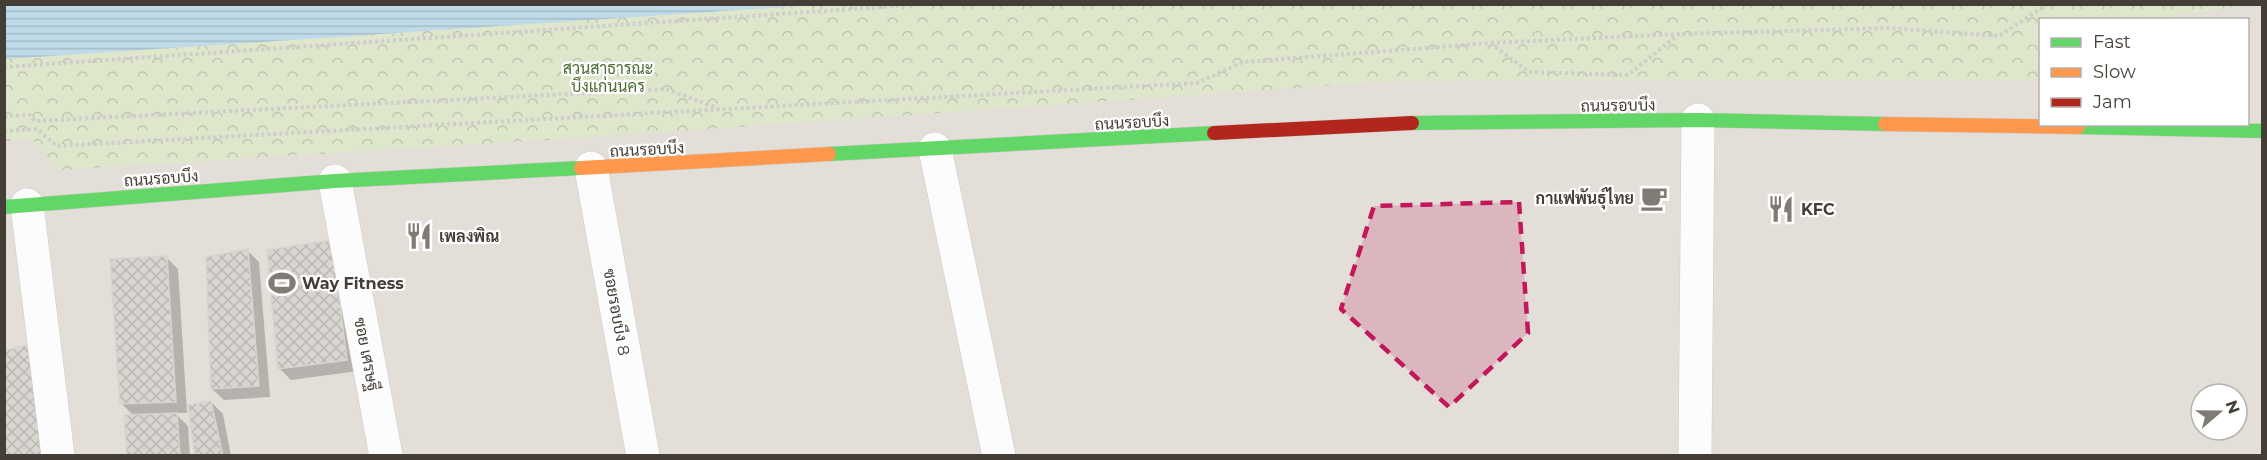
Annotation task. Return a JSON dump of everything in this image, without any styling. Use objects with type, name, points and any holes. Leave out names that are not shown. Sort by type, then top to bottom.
[{"type":"street","name":"ถนนรอบบึง","points":[[16,206],[335,181],[1404,123],[1698,120],[2262,130]]},
{"type":"street","points":[[1695,456],[1698,120]]},
{"type":"street","points":[[935,149],[999,456]]},
{"type":"street","name":"ซอยรอบบึง 8","points":[[591,168],[643,456]]},
{"type":"street","name":"ซอย เศรษฐี","points":[[335,181],[386,456]]},
{"type":"street","points":[[16,206],[58,456]]},
{"type":"path","points":[[4,67],[927,4]]},
{"type":"path","points":[[4,116],[30,115],[37,129],[57,146],[720,110],[1197,83],[1243,62],[1490,43],[1679,34],[1891,28],[1999,36],[2048,4]]},
{"type":"path","points":[[1490,43],[1528,72],[1628,75],[1679,34]]},
{"type":"path","points":[[34,121],[666,89],[720,110]]},
{"type":"path","points":[[4,131],[37,129]]},
{"type":"highlighted area","points":[[1519,202],[1528,333],[1449,407],[1341,309],[1374,206]]},
{"type":"shaded area","points":[[5,5],[2262,5],[2262,455],[5,455]]},
{"type":"green space","name":"สวนสาธารณะ บึงแก่นนคร","points":[[814,5],[2246,5],[2161,18],[2039,18],[2039,80],[1396,81],[597,137],[58,170],[32,140],[5,141],[5,59]]},
{"type":"water","points":[[5,4],[814,4],[814,5],[5,59]]},
{"type":"building","points":[[332,240],[347,360],[278,369],[267,250]]},
{"type":"building","points":[[248,249],[259,386],[211,389],[206,257]]},
{"type":"building","points":[[167,256],[176,402],[120,404],[110,259]]},
{"type":"building","points":[[29,345],[44,456],[4,456],[4,350]]},
{"type":"building","points":[[211,401],[223,456],[195,456],[188,405]]},
{"type":"building","points":[[177,413],[180,456],[127,456],[124,415]]},
{"type":"traffic: fast","points":[[1412,123],[1698,120],[1885,124]]},
{"type":"traffic: fast","points":[[2078,127],[2262,131]]},
{"type":"traffic: fast","points":[[829,154],[1214,133]]},
{"type":"traffic: fast","points":[[4,207],[335,181],[581,168]]},
{"type":"traffic: slow","points":[[1885,124],[2078,127]]},
{"type":"traffic: slow","points":[[581,168],[829,154]]},
{"type":"traffic: jam","points":[[1214,133],[1412,123]]},
{"type":"place","name":"กาแฟพันธุ์ไทย","points":[[1654,198]]},
{"type":"place","name":"KFC","points":[[1781,209]]},
{"type":"place","name":"เพลงพิณ","points":[[419,236]]},
{"type":"place","name":"Way Fitness","points":[[282,283]]}]
